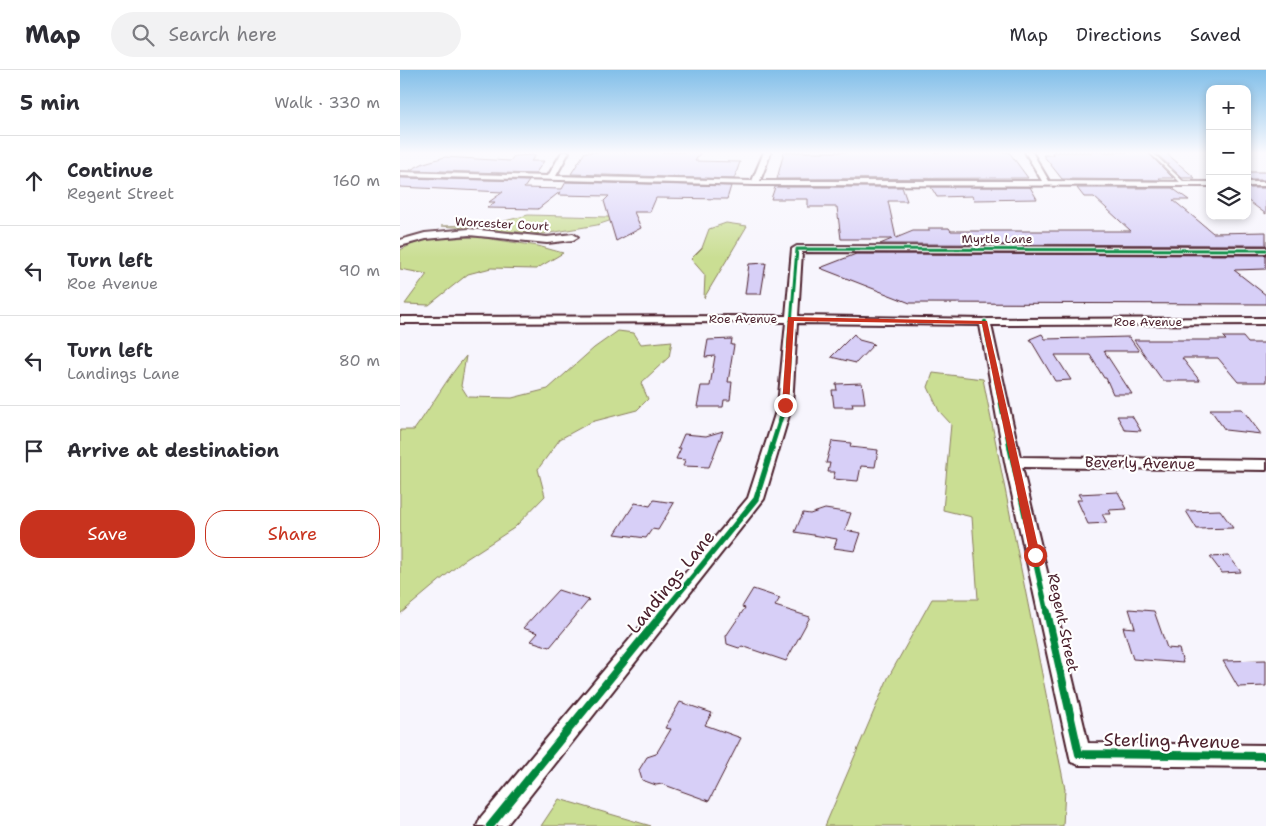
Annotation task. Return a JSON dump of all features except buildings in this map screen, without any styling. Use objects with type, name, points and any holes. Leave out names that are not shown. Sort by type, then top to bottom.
[{"type":"street","name":"Worcester Court","points":[[400,243],[425,236],[469,232],[547,240],[573,237]]},
{"type":"street","name":"Myrtle Lane","points":[[791,319],[797,249],[1266,250]]},
{"type":"street","name":"Roe Avenue","points":[[400,320],[791,319],[985,322],[1266,322]]},
{"type":"street","name":"Landings Lane","points":[[490,826],[756,499],[785,405],[791,319]]},
{"type":"street","name":"Regent Street","points":[[985,322],[1013,462],[1078,754]]},
{"type":"street","name":"Beverly Avenue","points":[[1013,462],[1266,465]]},
{"type":"street","name":"Sterling Avenue","points":[[1078,754],[1266,756]]},
{"type":"green space","points":[[528,215],[608,217],[615,219],[597,225],[544,234],[441,226],[493,224]]},
{"type":"green space","points":[[726,223],[747,226],[704,298],[705,275],[691,259],[702,248],[709,229]]},
{"type":"green space","points":[[478,237],[538,246],[563,253],[536,269],[491,268],[468,274],[429,305],[405,304],[427,274],[400,269],[400,250],[424,239]]},
{"type":"green space","points":[[618,331],[634,333],[641,344],[672,341],[669,357],[641,383],[648,399],[637,410],[591,422],[560,439],[538,469],[545,496],[514,528],[463,561],[400,614],[400,430],[414,430],[466,356],[461,386],[468,397],[512,398],[548,389],[594,348]]},
{"type":"green space","points":[[933,373],[983,379],[1065,789],[1063,826],[825,826],[888,678],[932,599],[978,599],[972,517],[943,510],[951,424],[939,411],[928,387]]},
{"type":"green space","points":[[559,799],[651,826],[541,826]]},
{"type":"cycle path","points":[[490,826],[756,499],[785,405],[797,249],[1266,250]]},
{"type":"cycle path","points":[[985,322],[1013,462],[1079,754],[1266,756]]},
{"type":"route","points":[[785,405],[791,319],[985,322],[1013,462],[1035,555]]}]
